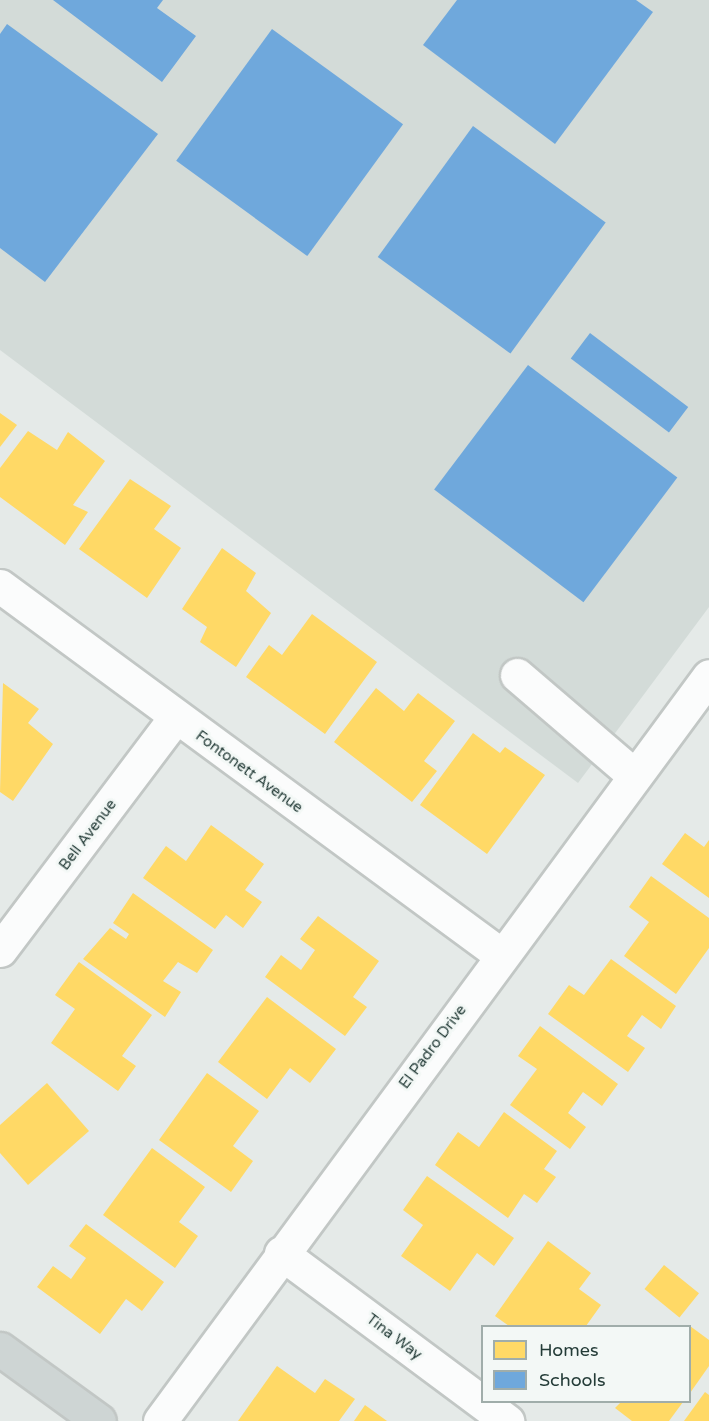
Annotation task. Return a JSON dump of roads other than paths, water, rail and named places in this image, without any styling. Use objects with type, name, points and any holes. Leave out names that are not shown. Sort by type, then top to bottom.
[{"type":"main road","points":[[0,1349],[99,1421]]},
{"type":"street","name":"Fontonett Avenue","points":[[0,586],[175,718],[501,955]]},
{"type":"street","points":[[517,675],[634,776]]},
{"type":"street","name":"El Padro Drive","points":[[160,1421],[281,1253],[709,676]]},
{"type":"street","name":"Bell Avenue","points":[[0,950],[175,718]]},
{"type":"street","name":"Tina Way","points":[[281,1253],[481,1402]]},
{"type":"street","name":"Tina Way","points":[[483,1403],[507,1421]]}]
